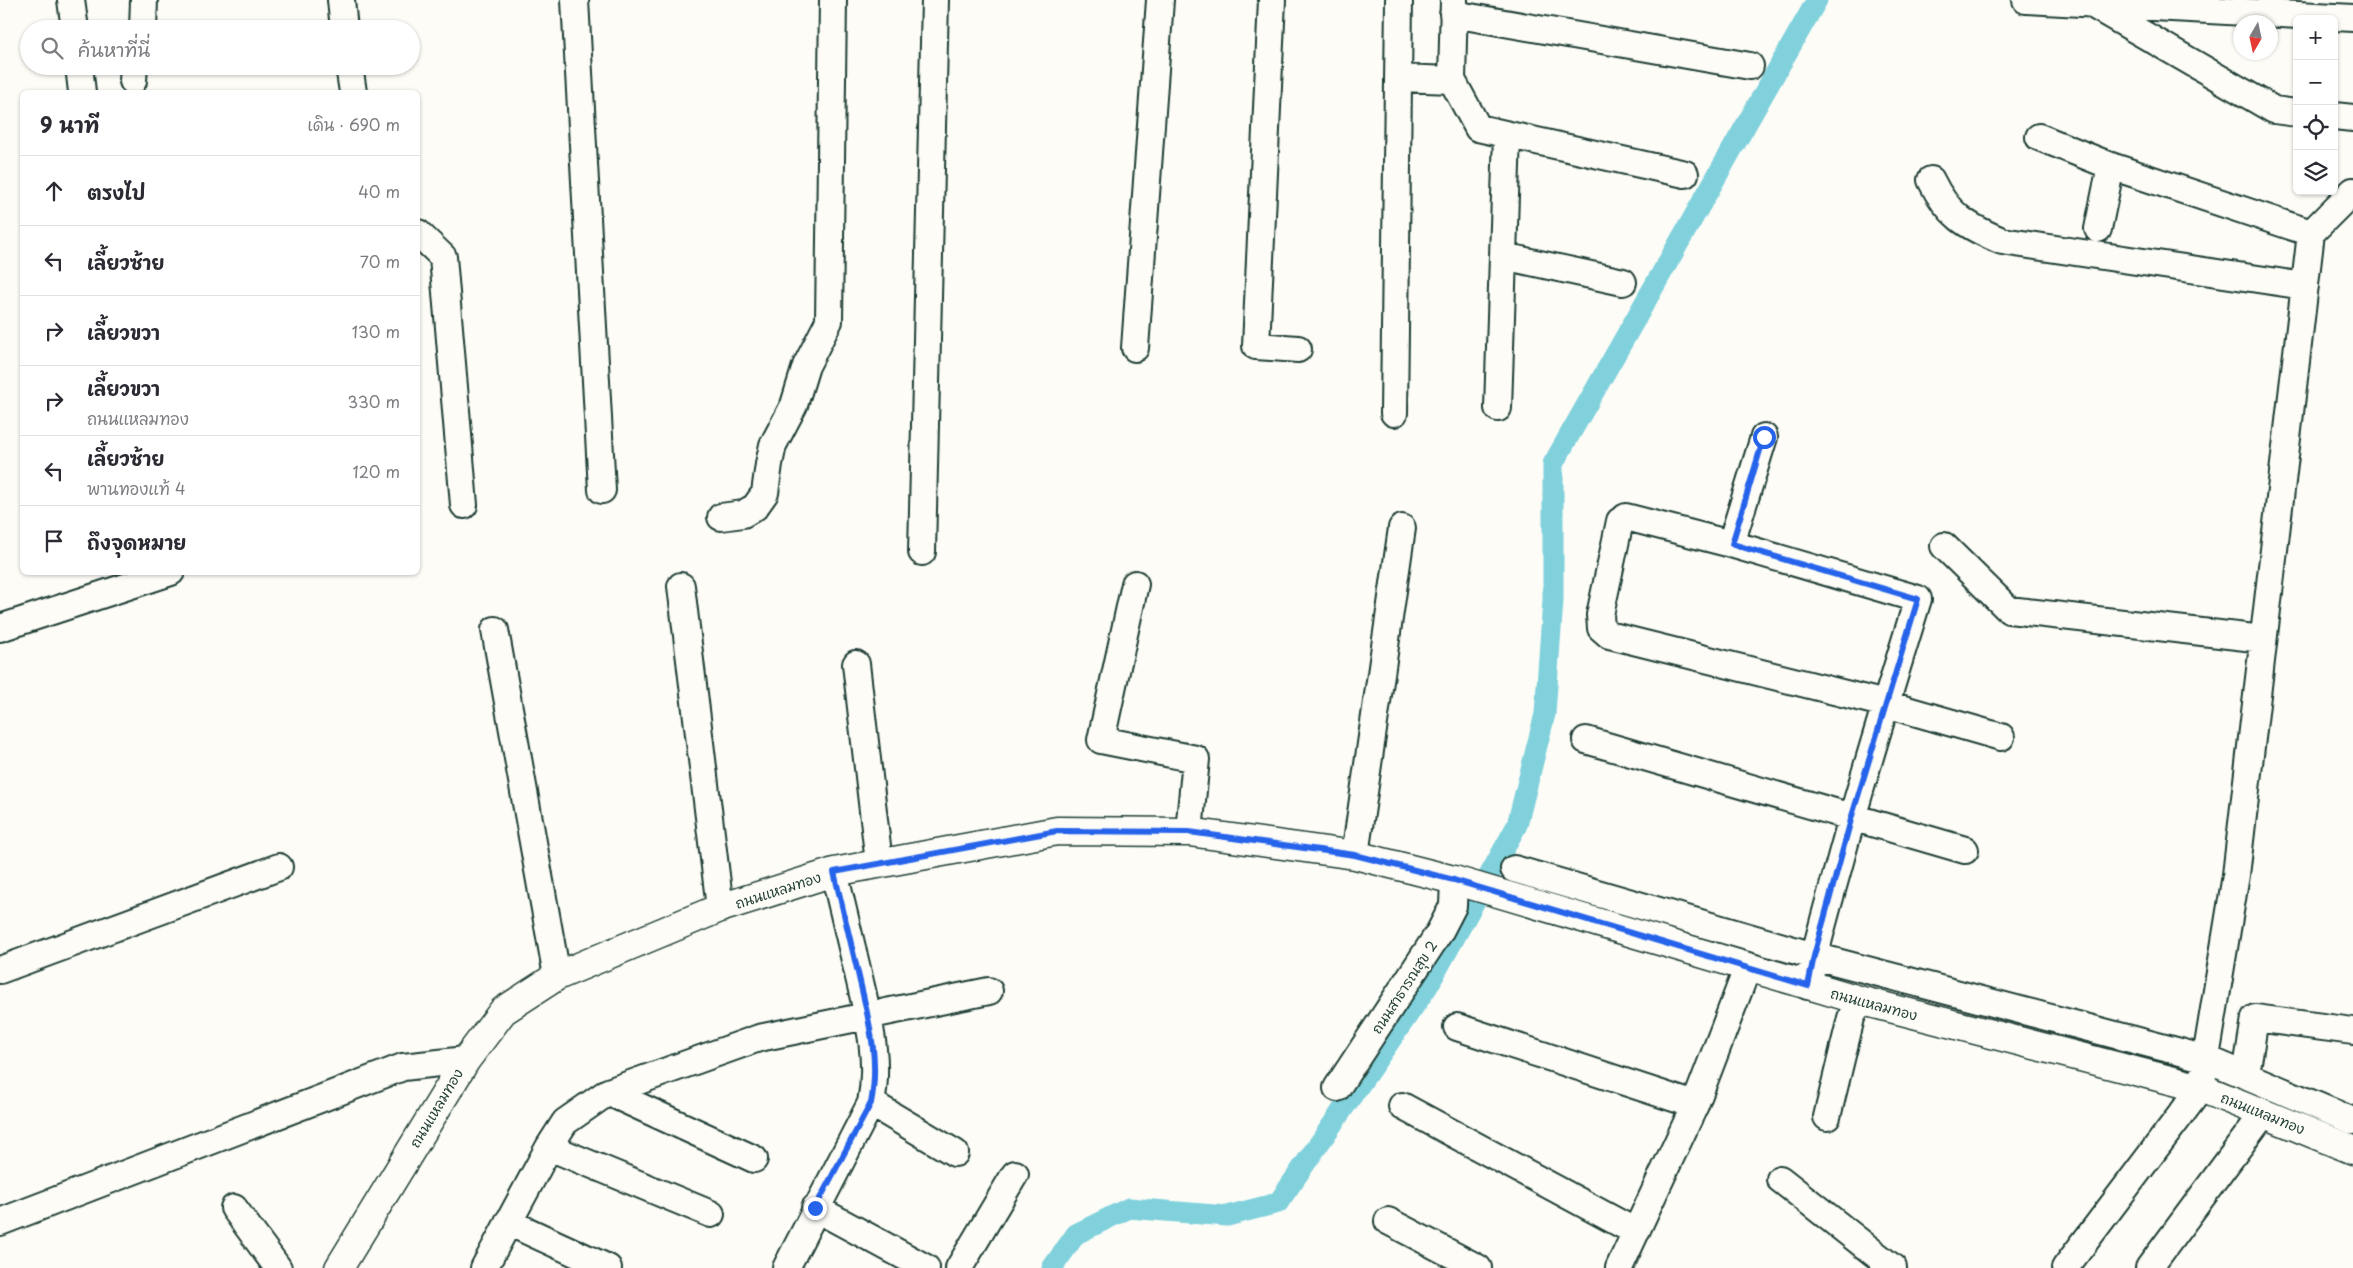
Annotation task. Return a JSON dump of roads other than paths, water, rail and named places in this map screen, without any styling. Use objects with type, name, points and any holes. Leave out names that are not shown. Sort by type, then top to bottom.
[{"type":"main road","name":"ถนนแหลมทอง","points":[[341,1267],[466,1060],[503,1011],[557,976],[720,908],[834,872],[1057,831],[1189,832],[1355,855],[1463,882],[1808,986],[2201,1088],[2353,1150]]},
{"type":"street","points":[[71,0],[74,20]]},
{"type":"street","points":[[143,20],[144,0]]},
{"type":"street","points":[[340,0],[343,20]]},
{"type":"street","points":[[575,0],[602,490]]},
{"type":"street","points":[[721,518],[743,514],[755,507],[765,493],[768,464],[774,446],[794,405],[806,366],[829,321],[833,0]]},
{"type":"street","points":[[922,552],[935,0]]},
{"type":"street","points":[[1134,348],[1160,0]]},
{"type":"street","points":[[1272,0],[1256,346],[1298,349]]},
{"type":"street","points":[[1394,413],[1399,0]]},
{"type":"street","points":[[2026,0],[2090,3],[2210,4],[2353,18]]},
{"type":"street","points":[[2090,3],[2274,110],[2293,112]]},
{"type":"street","points":[[1685,174],[1478,128],[1452,80],[1454,7],[1750,66]]},
{"type":"street","points":[[80,75],[82,90]]},
{"type":"street","points":[[350,75],[353,90]]},
{"type":"street","points":[[1399,78],[1452,80]]},
{"type":"street","points":[[2338,116],[2353,118]]},
{"type":"street","points":[[1498,408],[1507,135]]},
{"type":"street","points":[[2039,137],[2112,166],[2311,233]]},
{"type":"street","points":[[2098,229],[2112,166]]},
{"type":"street","points":[[1931,180],[1942,201],[1962,220],[1980,232],[2002,240],[2305,286]]},
{"type":"street","points":[[2066,1268],[2201,1088],[2236,875],[2311,233],[2353,191]]},
{"type":"street","points":[[420,236],[443,257],[464,504]]},
{"type":"street","points":[[1503,256],[1624,282]]},
{"type":"street","points":[[1732,544],[1764,437]]},
{"type":"street","points":[[1808,986],[1814,956],[1852,816],[1886,704],[1918,599],[1732,544],[1626,517],[1620,521],[1600,615],[1601,628],[1609,635],[1886,704],[2001,737]]},
{"type":"street","points":[[1355,855],[1402,528]]},
{"type":"street","points":[[1944,546],[2009,610],[2264,639]]},
{"type":"street","points":[[0,628],[162,575]]},
{"type":"street","points":[[1135,584],[1101,740],[1196,759],[1189,832]]},
{"type":"street","points":[[681,586],[720,908]]},
{"type":"street","points":[[495,630],[557,976]]},
{"type":"street","points":[[856,664],[879,863]]},
{"type":"street","points":[[1586,740],[1965,850]]},
{"type":"street","points":[[0,970],[279,867]]},
{"type":"street","points":[[1514,869],[1814,956],[2207,1059],[2353,1121]]},
{"type":"street","points":[[786,1268],[815,1208],[871,1103],[875,1086],[875,1060],[868,1015],[834,872]]},
{"type":"street","name":"ถนนสาธารณสุข 2","points":[[1337,1088],[1439,933],[1463,882]]},
{"type":"street","points":[[1619,1268],[1695,1105],[1747,969]]},
{"type":"street","points":[[484,1268],[549,1147],[565,1122],[608,1092],[759,1038],[989,991]]},
{"type":"street","points":[[1827,1117],[1851,1018],[1859,1000]]},
{"type":"street","points":[[2246,1075],[2255,1018],[2353,1031]]},
{"type":"street","points":[[1457,1027],[1695,1105]]},
{"type":"street","points":[[0,1222],[403,1067],[466,1060]]},
{"type":"street","points":[[608,1092],[754,1159]]},
{"type":"street","points":[[871,1103],[955,1153]]},
{"type":"street","points":[[1402,1106],[1636,1232]]},
{"type":"street","points":[[2149,1268],[2264,1113]]},
{"type":"street","points":[[549,1147],[711,1214]]},
{"type":"street","points":[[959,1268],[1015,1174]]},
{"type":"street","points":[[1780,1179],[1893,1268]]},
{"type":"street","points":[[234,1208],[278,1268]]},
{"type":"street","points":[[815,1208],[926,1268]]},
{"type":"street","points":[[1388,1221],[1478,1268]]},
{"type":"street","points":[[508,1222],[608,1268]]},
{"type":"waterway","points":[[1052,1268],[1076,1234],[1129,1208],[1227,1216],[1278,1203],[1428,986],[1517,825],[1545,714],[1553,600],[1553,464],[1817,0]]}]
